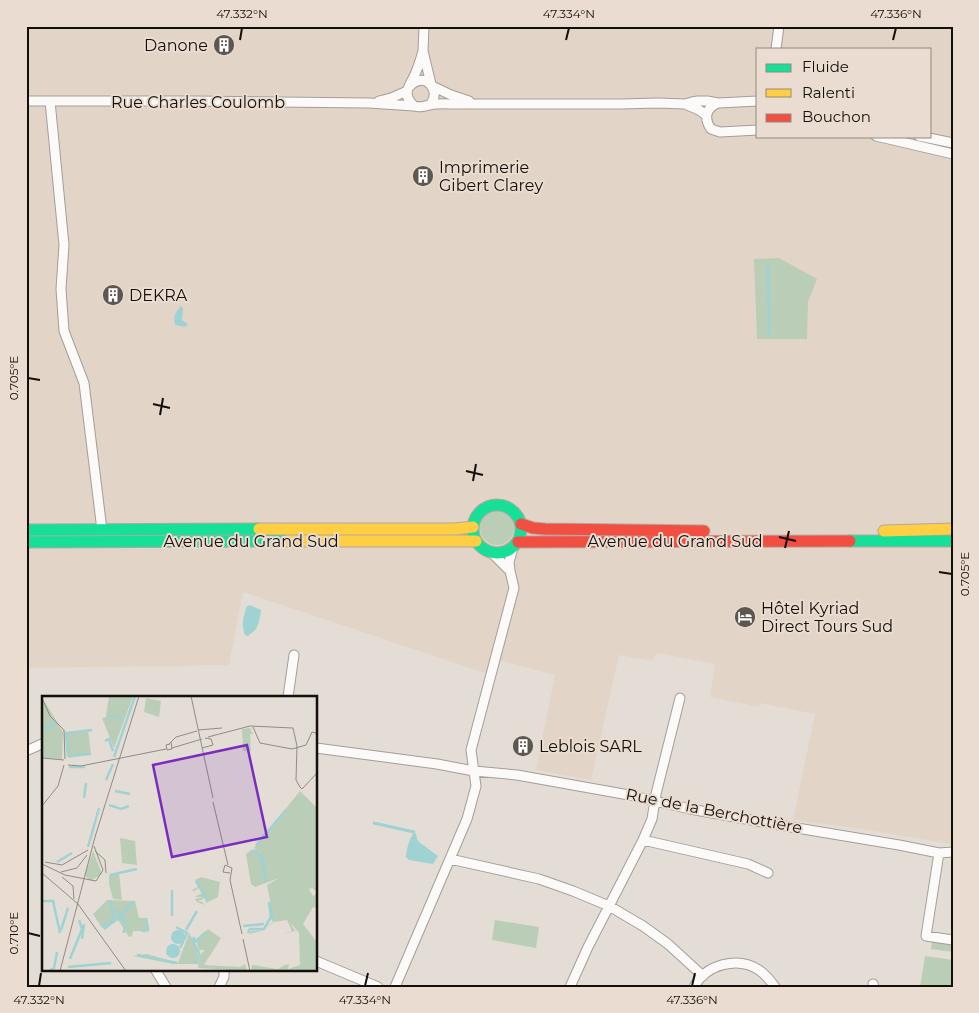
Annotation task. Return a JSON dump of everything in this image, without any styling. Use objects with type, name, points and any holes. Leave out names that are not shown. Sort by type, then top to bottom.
[{"type":"main road","points":[[501,505],[508,507],[514,511],[521,524],[522,530],[515,545],[506,552],[492,553],[480,546],[474,537],[473,527],[475,520],[482,510],[488,506],[501,505]]},
{"type":"main road","name":"Avenue du Grand Sud","points":[[521,524],[545,529],[850,531],[953,529]]},
{"type":"main road","name":"Avenue du Grand Sud","points":[[26,530],[455,529],[473,527]]},
{"type":"main road","name":"Avenue du Grand Sud","points":[[26,542],[476,541]]},
{"type":"main road","name":"Avenue du Grand Sud","points":[[515,545],[666,541],[953,542]]},
{"type":"street","points":[[424,26],[423,51],[434,91],[433,101],[430,104]]},
{"type":"street","points":[[776,48],[779,26]]},
{"type":"street","points":[[414,106],[407,96],[408,89],[423,51]]},
{"type":"street","name":"Rue Charles Coulomb","points":[[369,103],[391,98],[408,89],[417,80],[422,80],[451,95],[476,104]]},
{"type":"street","name":"Rue Charles Coulomb","points":[[26,101],[369,103],[419,108],[430,104],[685,104],[707,101],[718,104],[756,101]]},
{"type":"street","points":[[50,101],[64,245],[61,289],[64,331],[84,383],[102,530]]},
{"type":"street","name":"Rue Charles Coulomb","points":[[685,104],[706,115],[708,125],[715,131],[756,130]]},
{"type":"street","points":[[706,115],[713,105],[718,104]]},
{"type":"street","points":[[885,138],[953,154]]},
{"type":"street","points":[[929,138],[953,143]]},
{"type":"street","points":[[395,987],[467,819],[476,786],[471,750],[514,588],[509,562],[515,545]]},
{"type":"street","points":[[492,553],[510,572]]},
{"type":"street","points":[[288,696],[294,655]]},
{"type":"street","points":[[570,987],[652,820],[680,698]]},
{"type":"street","points":[[26,751],[42,744]]},
{"type":"street","name":"Rue de la Berchottière","points":[[318,748],[437,764],[474,771],[525,776],[779,825],[939,853],[953,852]]},
{"type":"street","points":[[643,840],[748,864],[768,873]]},
{"type":"street","points":[[939,853],[926,936],[953,940]]},
{"type":"street","points":[[450,859],[539,879],[573,890],[609,906],[643,926],[668,944],[703,976]]},
{"type":"street","points":[[318,962],[378,987]]},
{"type":"street","points":[[694,987],[706,973],[718,966],[731,963],[745,964],[758,969],[768,977],[775,987]]},
{"type":"street","points":[[155,970],[166,987]]},
{"type":"street","points":[[219,987],[224,977],[224,970]]},
{"type":"shaded area","points":[[26,26],[953,26],[953,840],[950,844],[856,828],[793,820],[815,714],[760,703],[759,707],[710,697],[715,664],[657,653],[653,661],[619,655],[591,780],[536,770],[555,675],[495,659],[491,675],[243,592],[229,665],[26,668]]},
{"type":"green space","points":[[779,258],[817,279],[808,302],[807,339],[757,339],[754,259]]},
{"type":"green space","points":[[497,511],[504,512],[509,516],[513,521],[513,535],[509,540],[504,544],[497,545],[490,544],[485,540],[481,535],[480,528],[481,521],[485,516],[490,512]]},
{"type":"green space","points":[[495,920],[539,927],[536,948],[492,940]]},
{"type":"green space","points":[[932,940],[953,943],[953,952],[931,949]]},
{"type":"green space","points":[[925,956],[953,960],[953,987],[920,987]]},
{"type":"water","points":[[181,306],[183,308],[182,320],[188,324],[185,327],[175,325],[174,322],[177,310]]},
{"type":"water","points":[[250,605],[261,610],[255,630],[248,636],[245,635],[243,620],[247,606]]},
{"type":"water","points":[[414,832],[419,842],[438,856],[433,864],[409,860],[406,857],[408,844]]},
{"type":"waterway","points":[[768,266],[769,333]]},
{"type":"waterway","points":[[374,823],[414,832]]},
{"type":"traffic: fast","points":[[492,505],[502,505],[514,512],[521,524],[521,529],[521,534],[514,546],[502,553],[492,553],[484,549],[477,542],[473,534],[473,524],[477,516],[484,509],[492,505]]},
{"type":"traffic: fast","points":[[26,530],[259,529]]},
{"type":"traffic: fast","points":[[26,542],[286,541]]},
{"type":"traffic: fast","points":[[850,541],[953,541]]},
{"type":"traffic: slow","points":[[259,529],[455,529],[473,527]]},
{"type":"traffic: slow","points":[[884,531],[953,529]]},
{"type":"traffic: slow","points":[[286,541],[476,541]]},
{"type":"traffic: jam","points":[[521,524],[545,529],[704,531]]},
{"type":"traffic: jam","points":[[518,542],[850,541]]},
{"type":"place","name":"Danone","points":[[224,45]]},
{"type":"place","name":"Imprimerie Gibert Clarey","points":[[423,176]]},
{"type":"place","name":"DEKRA","points":[[113,295]]},
{"type":"place","name":"Hôtel Kyriad Direct Tours Sud","points":[[745,617]]},
{"type":"place","name":"Leblois SARL","points":[[523,746]]}]
